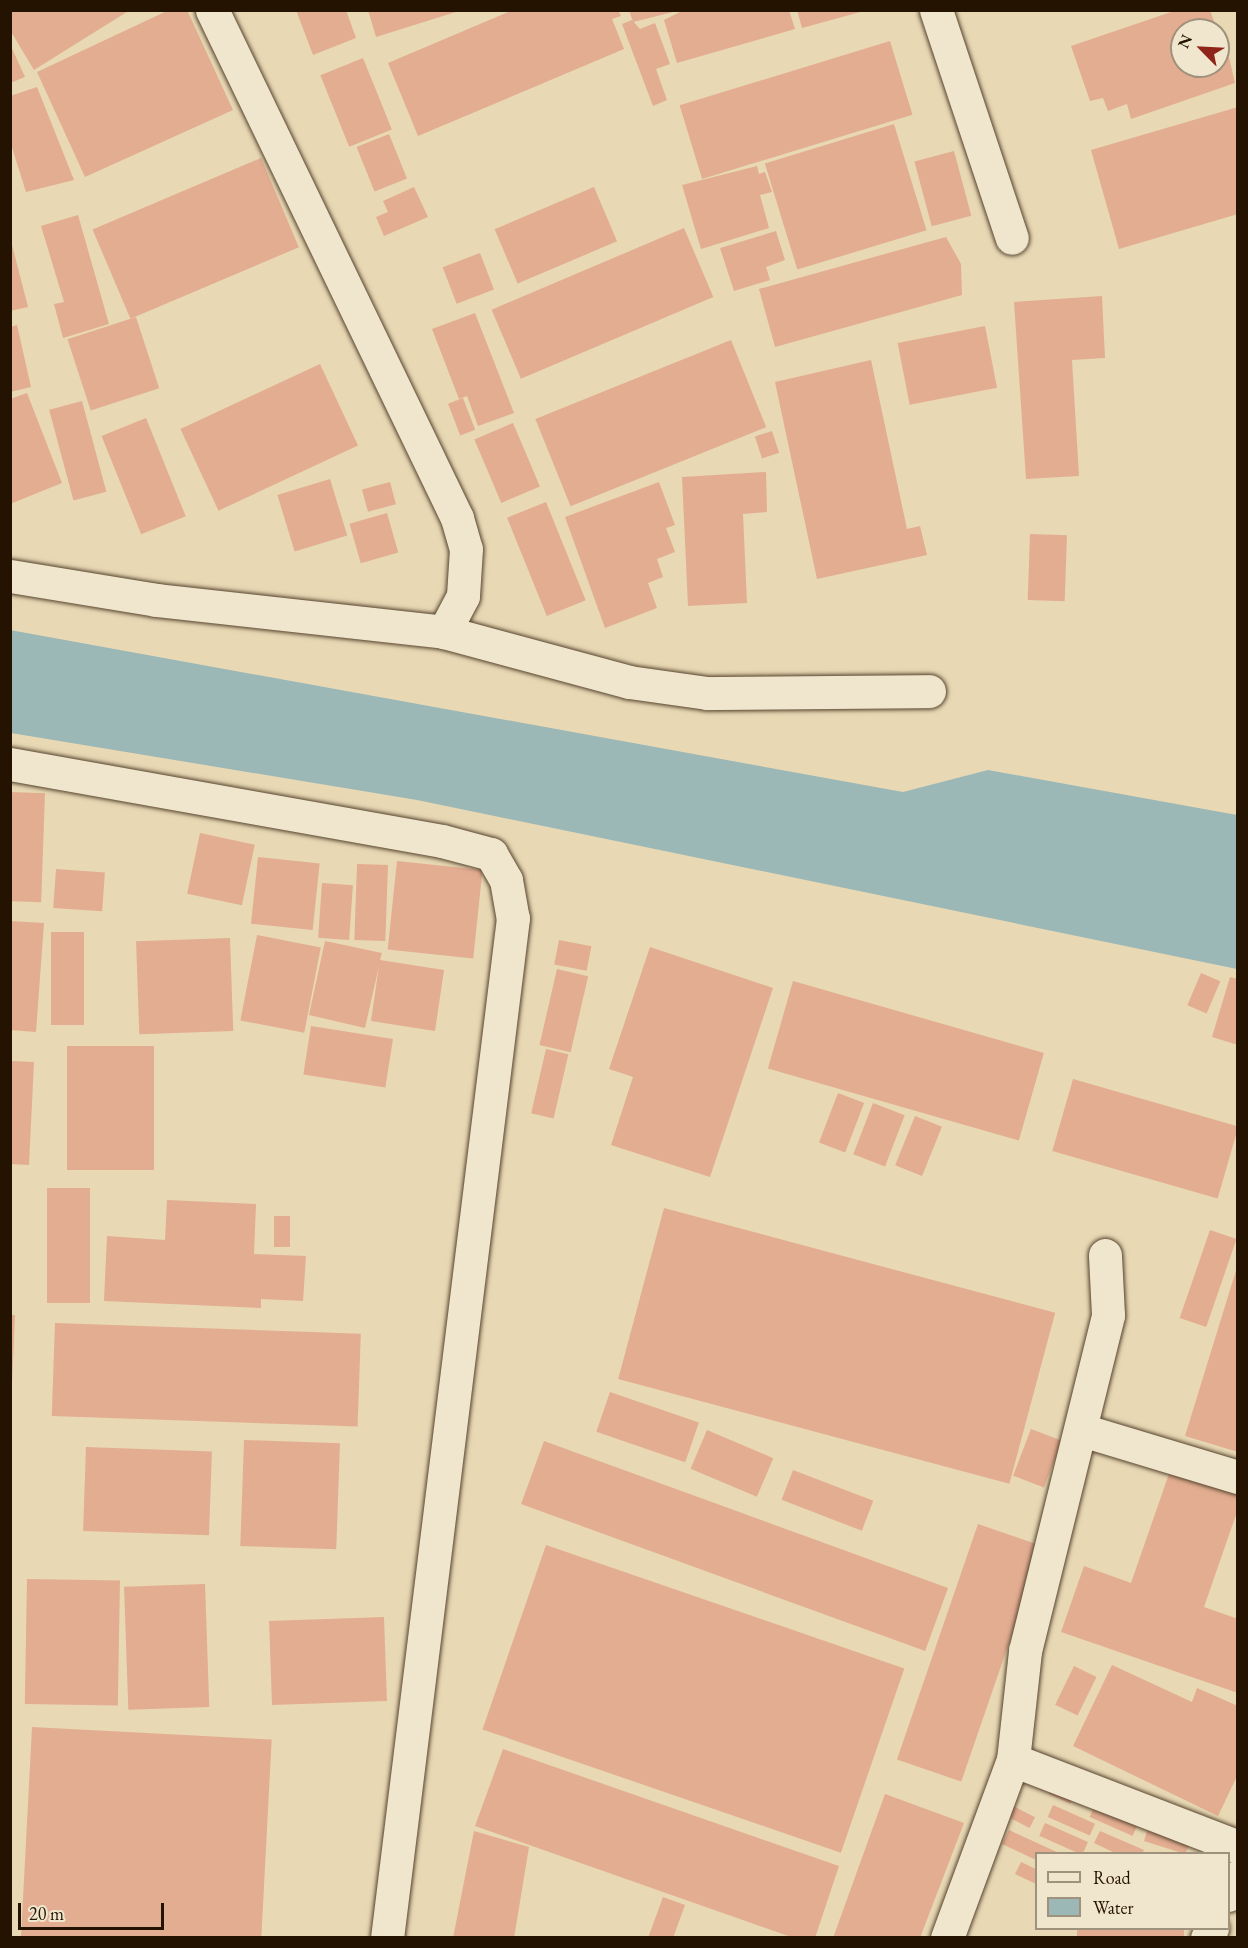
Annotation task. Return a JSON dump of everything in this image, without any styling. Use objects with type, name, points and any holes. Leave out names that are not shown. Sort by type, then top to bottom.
[{"type":"street","points":[[212,10],[457,518],[466,549],[463,596],[444,632]]},
{"type":"street","points":[[936,10],[1012,238]]},
{"type":"street","points":[[10,576],[156,600],[444,632],[629,682],[707,693],[929,691]]},
{"type":"street","points":[[10,764],[442,841],[491,854],[506,880],[513,918],[387,1938]]},
{"type":"street","points":[[947,1938],[1013,1760],[1025,1651],[1082,1430],[1108,1315],[1105,1255]]},
{"type":"street","points":[[1082,1430],[1238,1477]]},
{"type":"street","points":[[1013,1760],[1238,1847]]},
{"type":"street","points":[[1230,1891],[1238,1876]]},
{"type":"water","points":[[10,630],[903,792],[988,770],[1237,815],[1237,969],[417,800],[11,733]]},
{"type":"building","points":[[10,10],[130,10],[34,70],[10,30]]},
{"type":"building","points":[[169,10],[187,10],[233,110],[85,177],[37,72]]},
{"type":"building","points":[[296,10],[346,10],[356,38],[313,55]]},
{"type":"building","points":[[368,10],[459,10],[459,11],[376,37]]},
{"type":"building","points":[[513,10],[618,10],[621,16],[612,19],[624,49],[418,136],[388,63]]},
{"type":"building","points":[[629,10],[677,10],[677,11],[633,22]]},
{"type":"building","points":[[684,10],[789,10],[795,29],[677,63],[664,20]]},
{"type":"building","points":[[797,10],[864,10],[864,11],[802,28]]},
{"type":"building","points":[[1177,10],[1210,10],[1213,18],[1170,18],[1170,78],[1230,78],[1230,61],[1235,83],[1131,119],[1127,104],[1108,111],[1103,98],[1090,101],[1071,46]]},
{"type":"building","points":[[632,20],[640,29],[655,23],[670,64],[656,69],[667,100],[653,106],[622,24]]},
{"type":"building","points":[[890,41],[913,115],[702,179],[680,105]]},
{"type":"building","points":[[10,44],[25,77],[10,83]]},
{"type":"building","points":[[363,58],[392,129],[349,147],[320,75]]},
{"type":"building","points":[[37,87],[74,180],[26,192],[10,141],[10,96]]},
{"type":"building","points":[[1238,107],[1238,214],[1119,249],[1091,150]]},
{"type":"building","points":[[894,124],[926,230],[797,270],[765,163]]},
{"type":"building","points":[[389,134],[407,179],[375,192],[357,147]]},
{"type":"building","points":[[954,151],[971,216],[932,226],[914,162]]},
{"type":"building","points":[[261,158],[299,247],[130,319],[93,230]]},
{"type":"building","points":[[757,166],[759,174],[765,172],[772,192],[760,195],[769,228],[701,249],[682,185]]},
{"type":"building","points":[[414,187],[428,217],[384,236],[376,217],[388,212],[383,201]]},
{"type":"building","points":[[594,187],[617,241],[518,284],[495,229]]},
{"type":"building","points":[[78,215],[109,324],[63,338],[54,304],[64,302],[41,226]]},
{"type":"building","points":[[684,228],[713,297],[521,379],[492,310]]},
{"type":"building","points":[[776,231],[785,260],[766,267],[770,280],[734,291],[720,248]]},
{"type":"building","points":[[10,237],[28,307],[10,311]]},
{"type":"building","points":[[946,237],[961,264],[962,295],[775,347],[759,289]]},
{"type":"building","points":[[480,253],[494,289],[457,304],[443,267]]},
{"type":"building","points":[[1102,296],[1105,358],[1072,360],[1079,476],[1026,479],[1014,302]]},
{"type":"building","points":[[475,313],[514,413],[478,426],[467,396],[459,399],[432,329]]},
{"type":"building","points":[[136,317],[159,388],[91,411],[68,339]]},
{"type":"building","points":[[17,325],[31,387],[10,392],[10,327]]},
{"type":"building","points":[[985,326],[997,388],[910,405],[898,343]]},
{"type":"building","points":[[731,340],[766,427],[571,506],[535,419]]},
{"type":"building","points":[[871,360],[907,529],[920,526],[927,555],[817,579],[775,382]]},
{"type":"building","points":[[320,364],[358,446],[218,511],[180,429]]},
{"type":"building","points":[[27,393],[62,483],[10,504],[10,399]]},
{"type":"building","points":[[463,398],[475,430],[460,435],[448,404]]},
{"type":"building","points":[[82,401],[106,492],[73,501],[49,410]]},
{"type":"building","points":[[146,418],[186,516],[141,534],[101,436]]},
{"type":"building","points":[[513,423],[540,487],[501,503],[474,439]]},
{"type":"building","points":[[772,431],[779,453],[762,458],[755,437]]},
{"type":"building","points":[[766,472],[767,512],[743,514],[747,603],[688,606],[682,477]]},
{"type":"building","points":[[330,479],[347,535],[295,552],[277,495]]},
{"type":"building","points":[[390,482],[396,504],[368,512],[362,490]]},
{"type":"building","points":[[659,482],[675,525],[666,528],[675,552],[657,559],[663,577],[648,583],[657,608],[605,628],[565,517]]},
{"type":"building","points":[[546,502],[586,600],[547,616],[507,518]]},
{"type":"building","points":[[387,513],[398,552],[361,563],[350,524]]},
{"type":"building","points":[[1030,534],[1067,535],[1065,601],[1028,600]]},
{"type":"building","points":[[10,792],[45,793],[41,902],[10,901]]},
{"type":"building","points":[[200,833],[255,845],[242,905],[187,894]]},
{"type":"building","points":[[258,857],[320,863],[313,930],[251,924]]},
{"type":"building","points":[[397,861],[483,870],[473,959],[388,950]]},
{"type":"building","points":[[357,864],[388,865],[385,941],[354,940]]},
{"type":"building","points":[[56,869],[105,872],[102,911],[53,908]]},
{"type":"building","points":[[322,883],[353,885],[349,940],[318,938]]},
{"type":"building","points":[[10,921],[44,923],[36,1032],[10,1030]]},
{"type":"building","points":[[51,932],[84,932],[84,1025],[51,1025]]},
{"type":"building","points":[[257,935],[321,947],[304,1033],[240,1020]]},
{"type":"building","points":[[230,938],[233,1031],[139,1034],[136,941]]},
{"type":"building","points":[[559,940],[591,946],[587,971],[554,965]]},
{"type":"building","points":[[325,941],[382,953],[380,960],[444,970],[435,1031],[371,1021],[379,966],[365,1028],[309,1015]]},
{"type":"building","points":[[650,947],[773,988],[710,1177],[611,1145],[633,1077],[609,1069]]},
{"type":"building","points":[[557,969],[588,976],[571,1052],[539,1045]]},
{"type":"building","points":[[1201,973],[1220,981],[1207,1013],[1187,1005]]},
{"type":"building","points":[[1230,977],[1238,979],[1238,1045],[1212,1037]]},
{"type":"building","points":[[793,981],[1044,1053],[1019,1140],[768,1068]]},
{"type":"building","points":[[311,1026],[393,1039],[385,1087],[303,1074]]},
{"type":"building","points":[[67,1046],[154,1046],[154,1170],[67,1170]]},
{"type":"building","points":[[546,1049],[568,1054],[554,1118],[531,1113]]},
{"type":"building","points":[[10,1061],[34,1062],[29,1165],[10,1164]]},
{"type":"building","points":[[1073,1079],[1238,1126],[1218,1199],[1052,1151]]},
{"type":"building","points":[[838,1093],[864,1103],[845,1153],[819,1142]]},
{"type":"building","points":[[873,1103],[905,1115],[885,1167],[853,1154]]},
{"type":"building","points":[[915,1116],[942,1127],[922,1176],[895,1165]]},
{"type":"building","points":[[47,1188],[90,1188],[90,1303],[47,1303]]},
{"type":"building","points":[[167,1200],[256,1204],[254,1254],[306,1256],[303,1301],[261,1299],[261,1308],[104,1301],[107,1236],[165,1240]]},
{"type":"building","points":[[664,1208],[1055,1313],[1009,1484],[618,1379]]},
{"type":"building","points":[[274,1216],[290,1216],[290,1247],[274,1247]]},
{"type":"building","points":[[1210,1230],[1236,1239],[1206,1327],[1180,1318]]},
{"type":"building","points":[[1238,1264],[1238,1452],[1185,1436]]},
{"type":"building","points":[[10,1315],[15,1315],[12,1384],[10,1384]]},
{"type":"building","points":[[55,1323],[361,1334],[358,1427],[52,1416]]},
{"type":"building","points":[[610,1392],[699,1423],[685,1462],[596,1432]]},
{"type":"building","points":[[1031,1429],[1062,1441],[1044,1488],[1013,1476]]},
{"type":"building","points":[[707,1430],[773,1458],[757,1497],[691,1469]]},
{"type":"building","points":[[244,1440],[340,1443],[336,1549],[240,1546]]},
{"type":"building","points":[[544,1441],[948,1588],[925,1651],[521,1504]]},
{"type":"building","points":[[86,1447],[212,1451],[209,1535],[83,1531]]},
{"type":"building","points":[[1171,1468],[1238,1490],[1238,1509],[1204,1607],[1238,1619],[1238,1693],[1061,1632],[1084,1566],[1131,1583]]},
{"type":"building","points":[[793,1470],[873,1501],[862,1531],[782,1500]]},
{"type":"building","points":[[978,1524],[1042,1546],[961,1782],[897,1759]]},
{"type":"building","points":[[546,1545],[904,1668],[841,1853],[483,1729]]},
{"type":"building","points":[[27,1579],[120,1581],[118,1706],[25,1704]]},
{"type":"building","points":[[205,1584],[209,1707],[128,1710],[124,1587]]},
{"type":"building","points":[[384,1617],[387,1701],[272,1705],[269,1621]]},
{"type":"building","points":[[1112,1665],[1192,1702],[1197,1688],[1238,1706],[1238,1774],[1218,1816],[1073,1746]]},
{"type":"building","points":[[1074,1666],[1096,1677],[1078,1716],[1055,1705]]},
{"type":"building","points":[[32,1727],[272,1740],[261,1938],[21,1938]]},
{"type":"building","points":[[503,1749],[839,1866],[815,1938],[794,1938],[475,1826]]},
{"type":"building","points":[[1053,1784],[1075,1794],[1070,1804],[1049,1794]]},
{"type":"building","points":[[885,1794],[964,1823],[920,1938],[833,1938]]},
{"type":"building","points":[[1011,1805],[1035,1817],[1030,1828],[1006,1816]]},
{"type":"building","points":[[1053,1805],[1095,1824],[1090,1836],[1048,1817]]},
{"type":"building","points":[[1095,1805],[1138,1824],[1133,1836],[1090,1817]]},
{"type":"building","points":[[1045,1823],[1088,1842],[1084,1852],[1076,1852],[1039,1836]]},
{"type":"building","points":[[1148,1828],[1189,1846],[1186,1852],[1179,1852],[1144,1841]]},
{"type":"building","points":[[1009,1830],[1057,1852],[1035,1852],[1035,1860],[1002,1844]]},
{"type":"building","points":[[474,1831],[529,1847],[514,1938],[453,1938]]},
{"type":"building","points":[[1100,1831],[1144,1850],[1143,1852],[1113,1852],[1094,1843]]},
{"type":"building","points":[[1021,1862],[1035,1869],[1035,1884],[1015,1874]]},
{"type":"building","points":[[663,1897],[685,1905],[673,1938],[648,1938]]},
{"type":"building","points":[[1077,1930],[1184,1930],[1184,1938],[1077,1938]]}]
